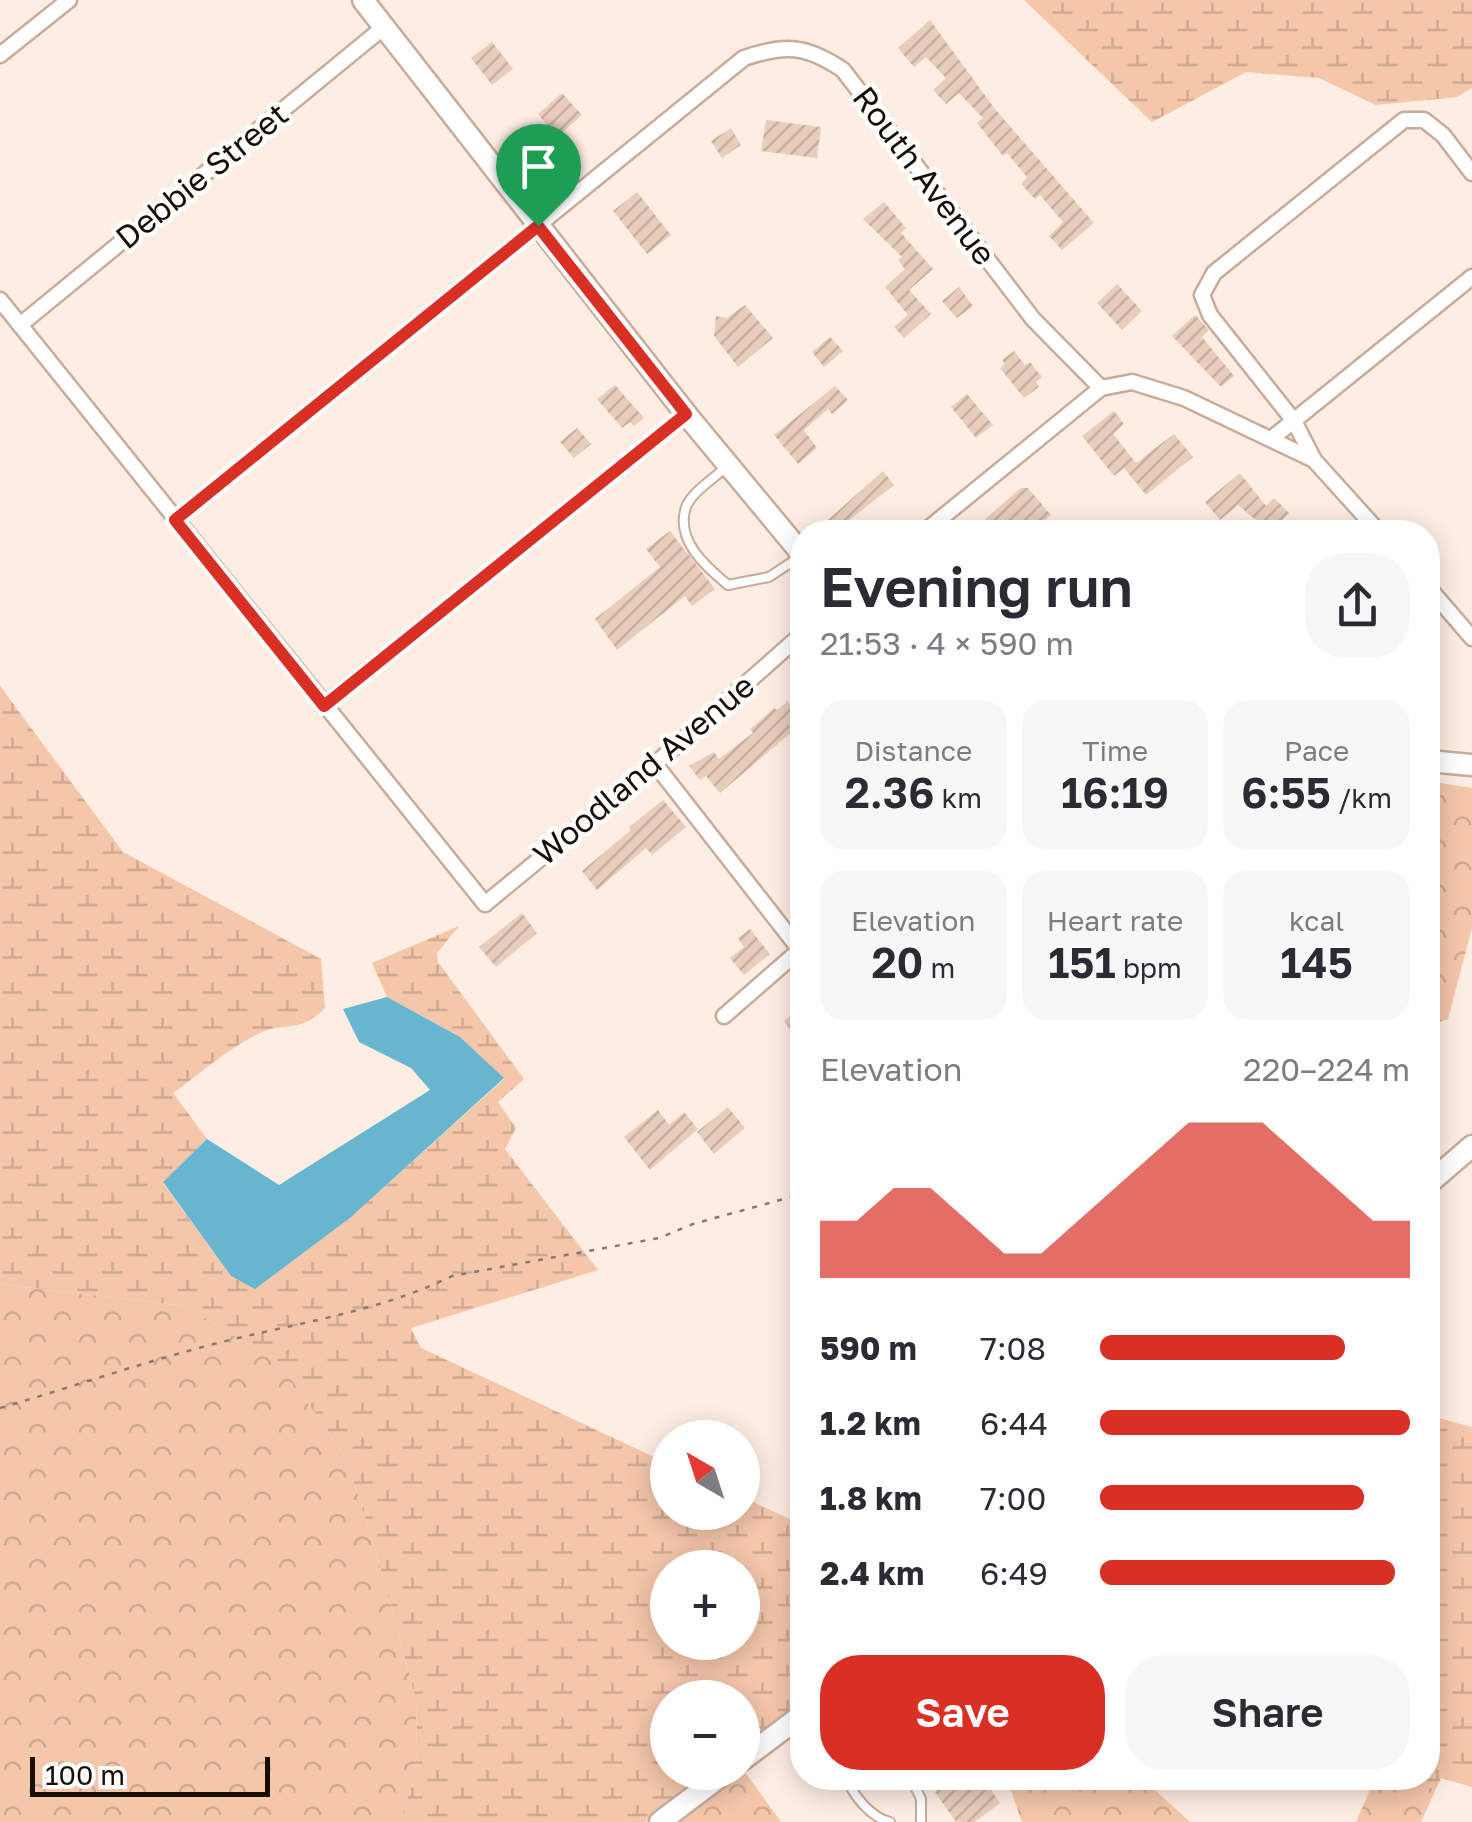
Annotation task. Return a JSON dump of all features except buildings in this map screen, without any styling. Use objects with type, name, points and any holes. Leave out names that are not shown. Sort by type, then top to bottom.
[{"type":"street","points":[[0,55],[69,0]]},
{"type":"street","points":[[363,0],[686,414],[790,540]]},
{"type":"street","name":"Debbie Street","points":[[20,325],[384,27]]},
{"type":"street","name":"Routh Avenue","points":[[175,520],[744,58],[772,48],[790,47],[822,56],[842,70],[1033,318],[1100,388]]},
{"type":"street","points":[[1368,520],[1314,460],[1294,421],[1210,315],[1202,294],[1214,273],[1404,120],[1424,120],[1443,135],[1472,173]]},
{"type":"street","points":[[1271,439],[1472,277]]},
{"type":"street","points":[[0,300],[324,706],[686,414]]},
{"type":"street","points":[[939,520],[1100,388],[1132,382],[1184,398],[1314,460]]},
{"type":"street","points":[[1440,602],[1472,638]]},
{"type":"street","name":"Woodland Avenue","points":[[324,706],[486,904],[655,764],[790,645]]},
{"type":"street","points":[[1440,762],[1472,765]]},
{"type":"street","points":[[655,764],[790,935]]},
{"type":"street","points":[[724,1016],[790,959]]},
{"type":"street","points":[[1440,1174],[1472,1146]]},
{"type":"street","points":[[760,1746],[790,1724]]},
{"type":"street","points":[[660,1822],[702,1790]]},
{"type":"lane","points":[[728,465],[687,504],[683,532],[704,566],[728,585],[768,577],[790,562]]},
{"type":"lane","points":[[852,1790],[879,1819],[890,1822]]},
{"type":"lane","points":[[917,1790],[921,1822]]},
{"type":"path","points":[[0,1408],[226,1341],[328,1318],[429,1288],[452,1276],[659,1238],[693,1224],[790,1197]]},
{"type":"green space","points":[[1024,0],[1472,0],[1472,88],[1457,97],[1376,105],[1319,78],[1246,72],[1152,122]]},
{"type":"green space","points":[[0,686],[123,852],[321,959],[325,1008],[308,1021],[248,1039],[173,1093],[207,1139],[163,1183],[231,1276],[255,1288],[350,1218],[504,1079],[460,1037],[387,997],[372,963],[459,926],[437,953],[438,962],[524,1079],[498,1102],[516,1128],[505,1149],[598,1270],[411,1328],[421,1348],[650,1455],[650,1530],[760,1530],[760,1505],[790,1519],[790,1712],[760,1735],[760,1680],[650,1680],[650,1790],[687,1790],[645,1822],[403,1822],[417,1753],[416,1699],[346,1458],[281,1364],[185,1306],[0,1284]]},
{"type":"green space","points":[[1440,783],[1472,788],[1472,928],[1448,1019],[1440,1022]]},
{"type":"green space","points":[[0,1284],[185,1306],[281,1364],[346,1458],[416,1699],[417,1753],[403,1822],[0,1822]]},
{"type":"green space","points":[[1440,1418],[1472,1427],[1472,1787],[1441,1778]]},
{"type":"green space","points":[[718,1790],[758,1790],[781,1822],[676,1822]]},
{"type":"green space","points":[[1011,1790],[1155,1790],[1190,1822],[1022,1822]]},
{"type":"green space","points":[[1370,1790],[1435,1791],[1421,1822],[1356,1822]]},
{"type":"water","points":[[387,997],[460,1037],[504,1078],[350,1218],[255,1289],[231,1276],[163,1182],[207,1139],[279,1185],[430,1090],[411,1068],[359,1042],[343,1009]]},
{"type":"route","points":[[538,226],[686,414],[324,706],[175,520],[538,226]]}]
